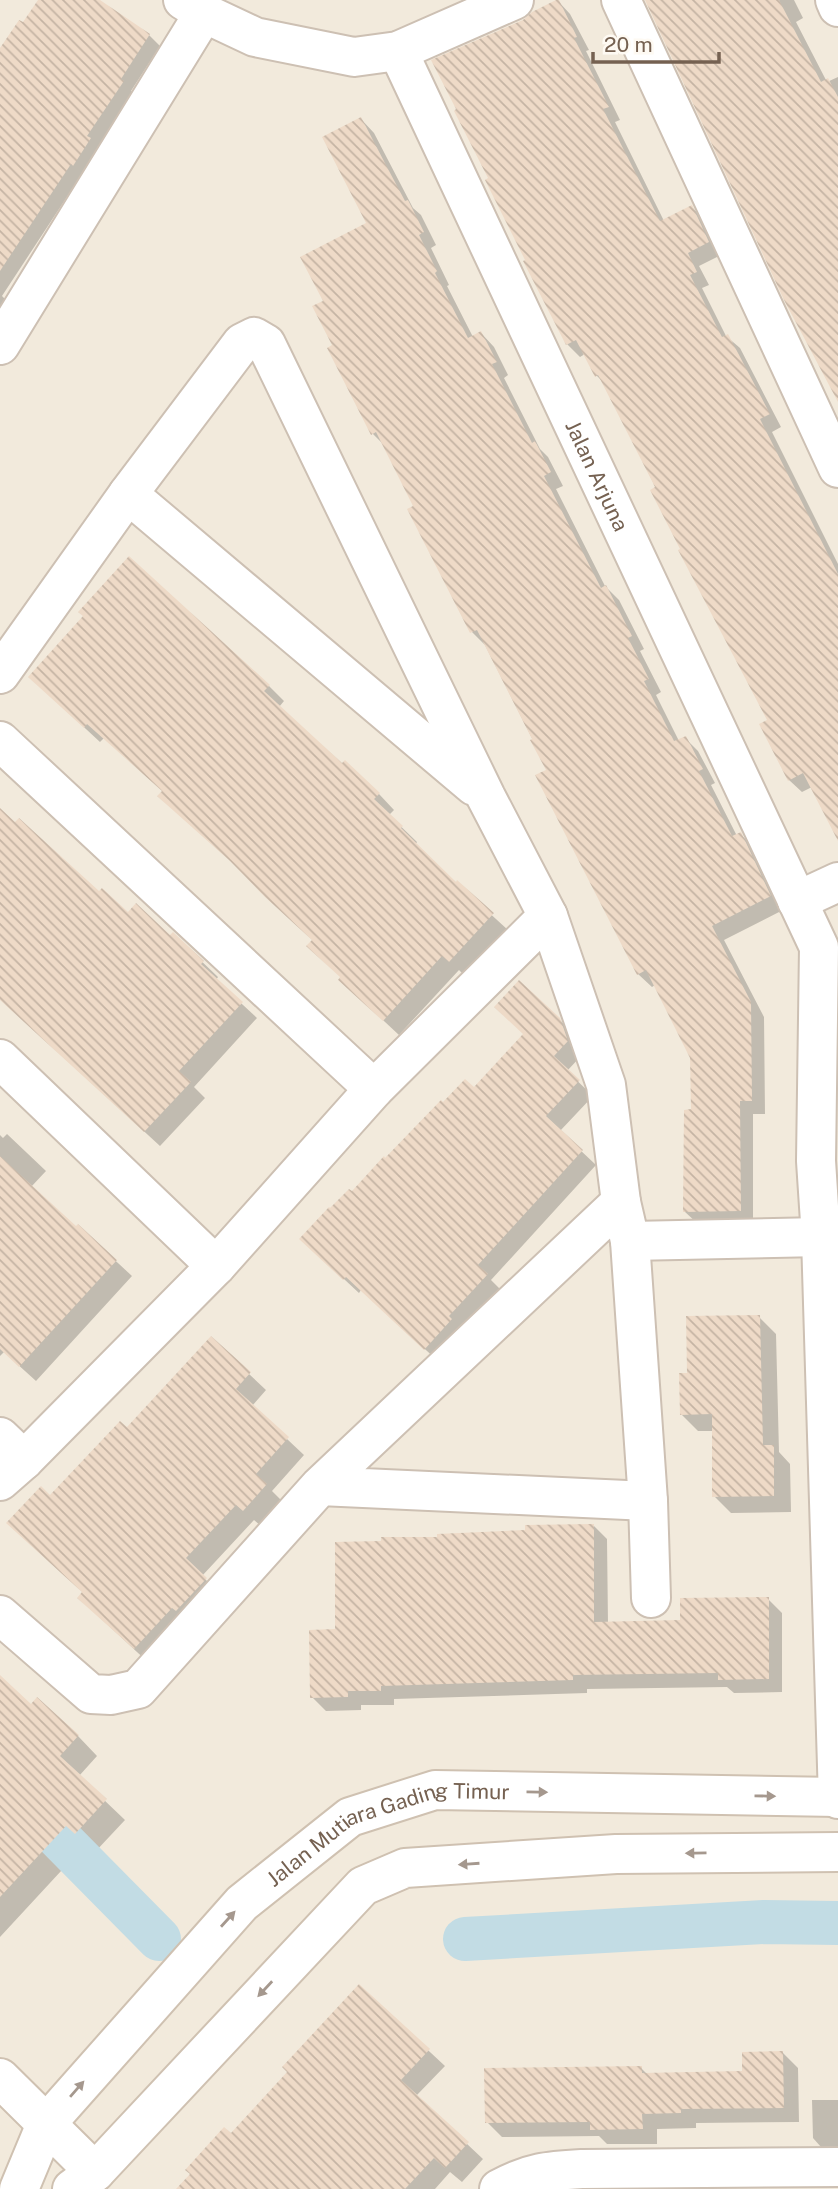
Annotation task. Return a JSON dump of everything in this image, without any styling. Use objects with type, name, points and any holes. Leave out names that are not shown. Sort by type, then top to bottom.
[{"type":"street","points":[[0,345],[193,6],[254,37],[354,57],[398,51],[514,0]]},
{"type":"street","points":[[621,0],[838,468]]},
{"type":"street","points":[[835,0],[838,7]]},
{"type":"street","name":"Jalan Arjuna","points":[[398,51],[819,947],[827,1162],[821,1237],[838,1798]]},
{"type":"street","points":[[0,674],[128,494],[242,343],[254,337],[265,344],[486,797],[548,916],[606,1085],[621,1202],[630,1241],[648,1501],[651,1598]]},
{"type":"street","points":[[128,494],[486,797]]},
{"type":"street","points":[[0,741],[374,1089]]},
{"type":"street","points":[[797,901],[838,882]]},
{"type":"street","points":[[8,1459],[216,1266],[374,1089],[548,916]]},
{"type":"street","points":[[0,1059],[216,1266]]},
{"type":"street","points":[[0,1615],[91,1694],[111,1695],[138,1689],[320,1486],[621,1202]]},
{"type":"street","points":[[630,1241],[821,1237]]},
{"type":"street","points":[[320,1486],[648,1501]]},
{"type":"street","name":"Jalan Mutiara Gading Timur","points":[[19,2189],[47,2124],[242,1903],[350,1817],[435,1790],[838,1798]]},
{"type":"street","name":"Jalan Mutiara Gading Timur","points":[[0,2078],[47,2124],[83,2180],[363,1886],[405,1868],[616,1854],[838,1852]]},
{"type":"street","points":[[499,2189],[517,2179],[541,2172],[582,2169],[838,2166]]},
{"type":"shaded area","points":[[0,0],[838,0],[838,2189],[0,2189]]},
{"type":"building","points":[[38,0],[100,0],[150,34],[121,79],[124,81],[87,136],[91,138],[0,271],[0,48],[19,20],[23,22]]},
{"type":"building","points":[[559,0],[577,37],[574,38],[609,107],[603,109],[660,221],[692,205],[709,242],[688,253],[697,272],[690,275],[722,337],[728,334],[770,414],[760,419],[838,574],[838,841],[803,773],[788,781],[759,724],[767,720],[678,550],[680,549],[650,490],[655,487],[598,375],[595,377],[576,340],[566,345],[523,261],[525,260],[485,180],[488,178],[431,60],[523,20],[532,12]]},
{"type":"building","points":[[645,0],[779,0],[821,82],[828,78],[838,97],[838,402],[784,300]]},
{"type":"building","points":[[361,117],[424,232],[419,235],[468,338],[481,331],[497,362],[492,364],[532,443],[535,441],[551,472],[544,476],[601,588],[606,585],[632,636],[628,638],[649,679],[644,681],[674,741],[686,736],[703,769],[699,771],[732,836],[741,832],[771,896],[712,926],[751,1002],[752,1101],[740,1101],[741,1211],[683,1212],[684,1110],[691,1109],[690,1058],[646,970],[637,975],[535,775],[546,770],[530,740],[532,739],[477,630],[470,633],[407,509],[413,506],[376,432],[371,435],[327,348],[332,345],[312,306],[323,301],[300,257],[366,223],[322,137]]},
{"type":"building","points":[[129,556],[270,685],[264,691],[342,763],[345,760],[380,793],[374,799],[403,826],[401,828],[456,882],[457,880],[494,913],[449,962],[442,956],[383,1021],[306,946],[312,940],[157,796],[162,791],[87,724],[84,728],[28,677],[83,616],[78,612]]},
{"type":"building","points":[[0,808],[15,822],[19,818],[99,891],[102,888],[128,912],[136,903],[170,935],[173,932],[204,961],[201,964],[243,1002],[179,1071],[191,1082],[144,1132],[0,1000]]},
{"type":"building","points":[[519,980],[560,1018],[568,1041],[554,1056],[580,1080],[546,1116],[583,1150],[478,1265],[488,1274],[449,1316],[452,1319],[424,1350],[346,1277],[343,1280],[299,1239],[329,1207],[349,1189],[352,1191],[441,1100],[443,1102],[465,1079],[474,1087],[523,1034],[494,1007]]},
{"type":"building","points":[[0,1156],[117,1260],[19,1367],[0,1349]]},
{"type":"building","points":[[760,1315],[763,1445],[774,1445],[774,1496],[712,1497],[712,1414],[680,1415],[679,1373],[687,1373],[686,1316]]},
{"type":"building","points":[[211,1336],[251,1372],[236,1389],[289,1437],[256,1474],[267,1484],[243,1511],[236,1505],[186,1558],[207,1578],[176,1611],[172,1608],[134,1649],[77,1598],[82,1592],[6,1523],[41,1486],[50,1495],[120,1421],[127,1427]]},
{"type":"building","points":[[594,1524],[594,1622],[680,1620],[680,1598],[769,1597],[769,1679],[718,1680],[718,1673],[573,1675],[573,1680],[381,1686],[381,1691],[348,1691],[348,1697],[310,1698],[309,1630],[335,1629],[335,1542],[525,1530],[525,1525]]},
{"type":"building","points":[[0,1675],[31,1704],[37,1697],[79,1735],[60,1756],[107,1799],[75,1834],[66,1826],[0,1897]]},
{"type":"building","points":[[359,1984],[430,2049],[401,2080],[469,2142],[445,2168],[434,2158],[405,2189],[176,2189],[190,2174],[185,2170],[224,2127],[231,2133],[287,2072],[282,2067]]},
{"type":"building","points":[[783,2051],[784,2108],[681,2109],[681,2113],[642,2114],[643,2129],[590,2130],[590,2122],[485,2123],[484,2068],[642,2066],[642,2073],[742,2071],[742,2052]]},
{"type":"waterway","points":[[0,1778],[159,1939]]},
{"type":"waterway","points":[[465,1939],[764,1922],[838,1923]]}]
